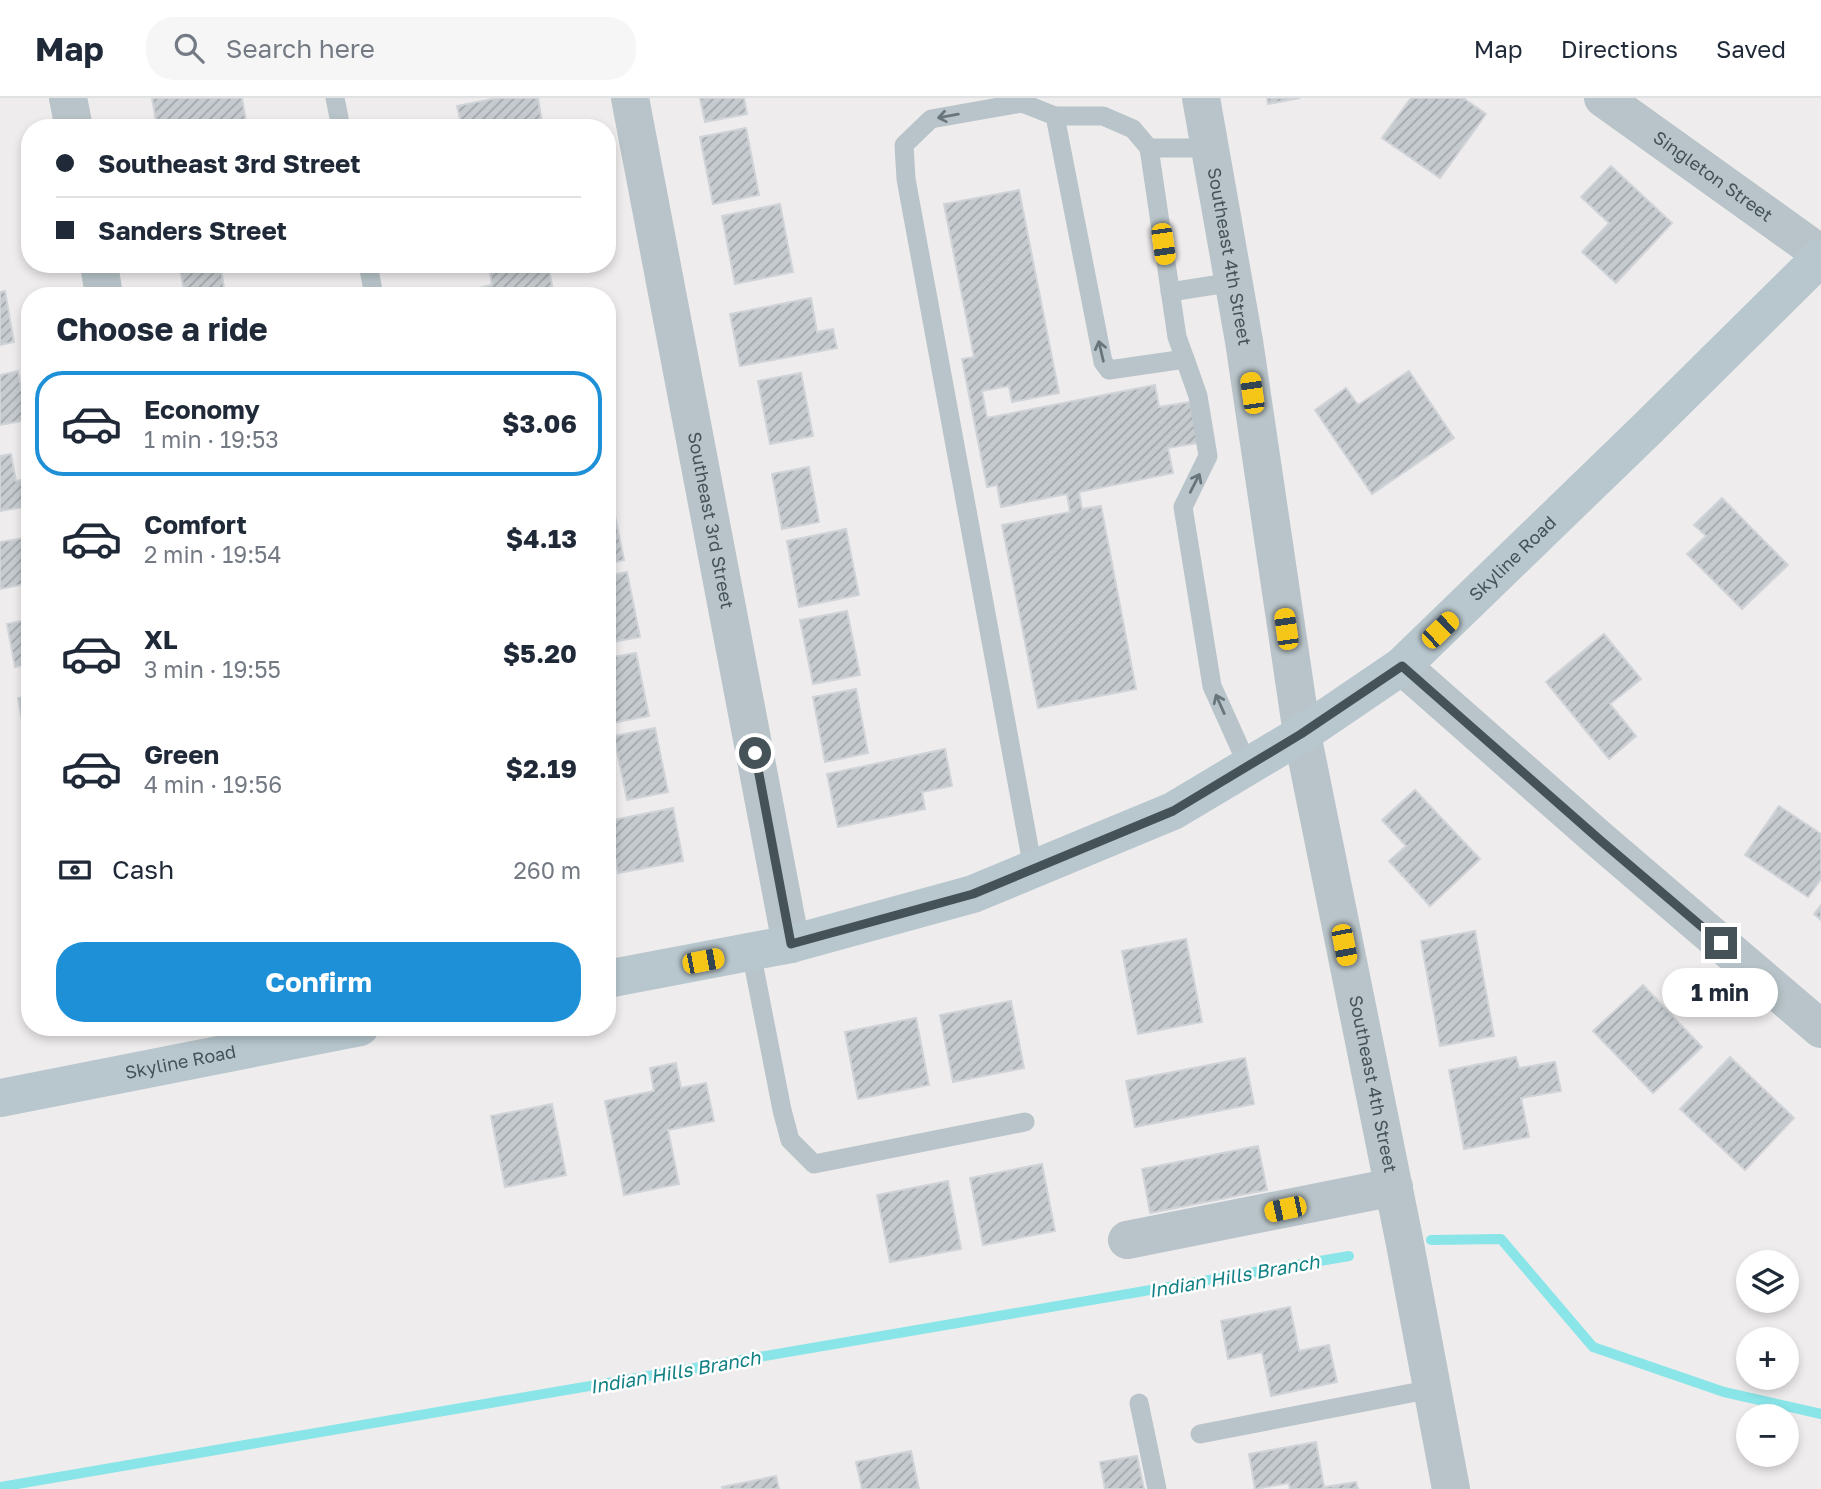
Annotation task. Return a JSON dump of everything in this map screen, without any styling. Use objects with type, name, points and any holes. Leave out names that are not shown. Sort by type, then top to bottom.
[{"type":"street","points":[[68,98],[72,119]]},
{"type":"street","name":"Southeast 3rd Street","points":[[630,98],[791,944]]},
{"type":"street","name":"Southeast 4th Street","points":[[1201,98],[1244,341],[1301,734],[1394,1187],[1451,1489]]},
{"type":"street","name":"Singleton Street","points":[[1603,98],[1821,256]]},
{"type":"street","name":"Skyline Road","points":[[616,977],[791,944],[973,894],[1173,811],[1301,734],[1402,666],[1821,256]]},
{"type":"street","points":[[1402,666],[1821,1029]]},
{"type":"street","name":"Skyline Road","points":[[0,1098],[239,1039],[269,1036]]},
{"type":"street","points":[[1128,1240],[1394,1187]]},
{"type":"lane","points":[[335,98],[339,119]]},
{"type":"lane","points":[[1033,869],[908,192],[904,145],[931,119],[1022,103],[1055,116],[1103,116],[1133,130],[1149,148],[1177,337],[1198,396],[1208,456],[1183,507],[1185,520],[1212,686],[1248,766]]},
{"type":"lane","points":[[1055,116],[1103,362],[1109,370],[1185,359]]},
{"type":"lane","points":[[1149,148],[1210,148]]},
{"type":"lane","points":[[1170,292],[1234,282]]},
{"type":"lane","points":[[751,952],[790,1140],[814,1164],[1025,1122]]},
{"type":"lane","points":[[1200,1434],[1432,1389]]},
{"type":"lane","points":[[1139,1403],[1157,1489]]},
{"type":"building","points":[[152,98],[242,98],[246,119],[156,119]]},
{"type":"building","points":[[497,98],[538,98],[542,119],[460,119],[457,106]]},
{"type":"building","points":[[700,98],[744,98],[747,114],[705,122]]},
{"type":"building","points":[[1267,98],[1300,98],[1268,104]]},
{"type":"building","points":[[1411,98],[1463,98],[1486,114],[1440,178],[1382,138]]},
{"type":"building","points":[[746,128],[759,195],[713,204],[700,137]]},
{"type":"building","points":[[1611,166],[1672,223],[1616,283],[1582,252],[1609,223],[1581,197]]},
{"type":"building","points":[[1019,190],[1059,393],[1012,402],[1009,386],[982,391],[987,418],[1155,385],[1159,407],[1190,402],[1198,443],[1168,448],[1173,473],[1079,492],[1082,509],[1101,506],[1136,689],[1038,708],[1002,525],[1070,512],[1067,494],[1001,507],[997,485],[987,487],[962,359],[974,357],[944,204]]},
{"type":"building","points":[[780,204],[793,272],[735,284],[722,216]]},
{"type":"building","points":[[181,273],[222,273],[224,287],[183,287]]},
{"type":"building","points":[[490,273],[550,273],[552,287],[483,287],[492,285]]},
{"type":"building","points":[[5,291],[14,342],[0,345],[0,292]]},
{"type":"building","points":[[811,298],[817,332],[833,329],[837,348],[740,366],[730,314]]},
{"type":"building","points":[[18,371],[21,421],[0,425],[0,375]]},
{"type":"building","points":[[1409,371],[1454,438],[1372,494],[1315,410],[1346,388],[1358,405]]},
{"type":"building","points":[[801,373],[813,436],[770,444],[758,381]]},
{"type":"building","points":[[11,454],[16,481],[21,480],[21,508],[0,511],[0,456]]},
{"type":"building","points":[[809,467],[819,522],[782,529],[772,474]]},
{"type":"building","points":[[1722,498],[1788,565],[1742,609],[1687,554],[1706,536],[1694,525]]},
{"type":"building","points":[[616,521],[624,560],[616,562]]},
{"type":"building","points":[[846,529],[859,595],[799,607],[787,541]]},
{"type":"building","points":[[21,538],[21,585],[0,589],[0,542]]},
{"type":"building","points":[[627,572],[640,637],[616,641],[616,574]]},
{"type":"building","points":[[847,611],[860,675],[813,684],[800,620]]},
{"type":"building","points":[[21,621],[21,666],[15,667],[7,624]]},
{"type":"building","points":[[1604,634],[1641,679],[1610,704],[1636,736],[1609,759],[1546,682]]},
{"type":"building","points":[[636,653],[649,716],[616,722],[616,656]]},
{"type":"building","points":[[856,689],[868,753],[825,762],[813,697]]},
{"type":"building","points":[[655,728],[668,792],[627,800],[616,736]]},
{"type":"building","points":[[945,749],[952,786],[922,792],[925,809],[838,827],[827,774]]},
{"type":"building","points":[[1415,790],[1480,859],[1430,906],[1389,861],[1406,846],[1382,820]]},
{"type":"building","points":[[1779,806],[1821,834],[1821,879],[1808,897],[1745,855]]},
{"type":"building","points":[[673,808],[683,861],[618,873],[616,819]]},
{"type":"building","points":[[1821,905],[1821,920],[1814,914]]},
{"type":"building","points":[[1475,931],[1494,1036],[1440,1046],[1421,941]]},
{"type":"building","points":[[1186,939],[1202,1022],[1138,1034],[1122,951]]},
{"type":"building","points":[[1643,985],[1702,1047],[1653,1093],[1593,1031]]},
{"type":"building","points":[[1011,1001],[1024,1068],[953,1082],[940,1015]]},
{"type":"building","points":[[916,1018],[929,1085],[858,1099],[845,1032]]},
{"type":"building","points":[[1516,1057],[1519,1068],[1555,1062],[1561,1091],[1521,1098],[1529,1137],[1464,1149],[1449,1070]]},
{"type":"building","points":[[1730,1057],[1794,1118],[1745,1170],[1680,1109]]},
{"type":"building","points":[[1245,1058],[1254,1104],[1135,1127],[1126,1081]]},
{"type":"building","points":[[676,1063],[681,1088],[706,1083],[714,1121],[668,1130],[679,1184],[624,1195],[605,1101],[654,1091],[650,1068]]},
{"type":"building","points":[[552,1104],[566,1175],[505,1187],[491,1116]]},
{"type":"building","points":[[1258,1146],[1267,1190],[1150,1213],[1142,1169]]},
{"type":"building","points":[[1042,1164],[1055,1231],[983,1245],[970,1178]]},
{"type":"building","points":[[948,1181],[961,1249],[890,1262],[877,1195]]},
{"type":"building","points":[[1290,1307],[1299,1351],[1329,1345],[1337,1382],[1271,1396],[1262,1352],[1228,1359],[1221,1321]]},
{"type":"building","points":[[1316,1442],[1324,1487],[1356,1482],[1358,1489],[1290,1489],[1289,1483],[1255,1489],[1249,1454]]},
{"type":"building","points":[[911,1451],[919,1489],[862,1489],[856,1462]]},
{"type":"building","points":[[1137,1456],[1144,1489],[1105,1489],[1100,1462]]},
{"type":"building","points":[[776,1476],[779,1489],[722,1487]]},
{"type":"waterway","name":"Indian Hills Branch","points":[[1431,1240],[1501,1239],[1593,1347],[1724,1392],[1821,1414]]},
{"type":"waterway","name":"Indian Hills Branch","points":[[0,1487],[1349,1256]]},
{"type":"route","points":[[755,753],[791,944],[973,894],[1173,811],[1301,734],[1402,666],[1721,943]]}]
